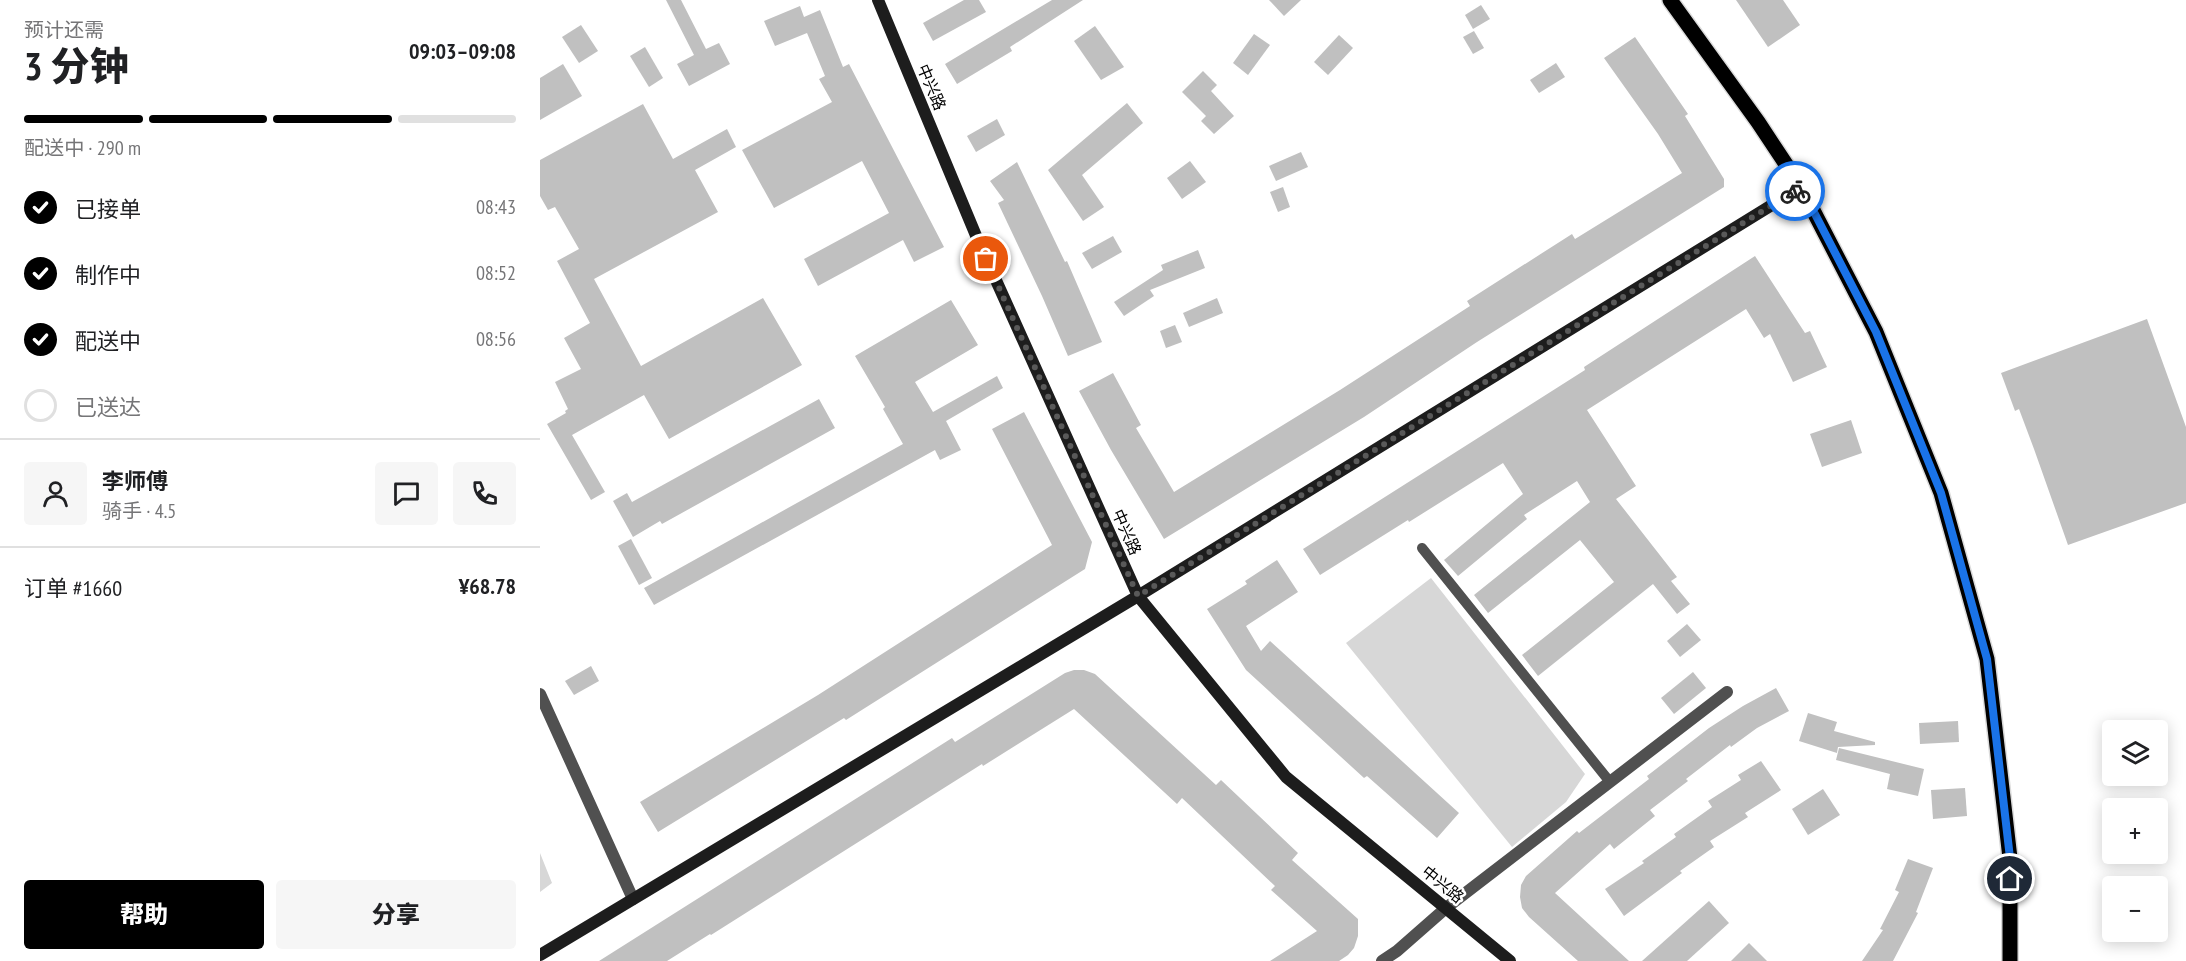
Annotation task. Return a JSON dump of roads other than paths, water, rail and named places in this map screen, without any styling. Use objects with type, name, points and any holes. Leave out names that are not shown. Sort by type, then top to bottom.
[{"type":"main road","name":"中兴路","points":[[878,0],[977,237],[1138,596],[1286,777],[1510,961]]},
{"type":"main road","points":[[1670,0],[1758,122],[1801,187],[1876,332],[1941,493],[1987,659],[2010,858],[2010,961]]},
{"type":"main road","points":[[540,955],[1138,596],[1801,187]]},
{"type":"street","points":[[1382,961],[1397,951],[1446,908],[1727,692]]},
{"type":"street","points":[[540,693],[633,899]]},
{"type":"lane","points":[[1422,548],[1610,782]]}]
